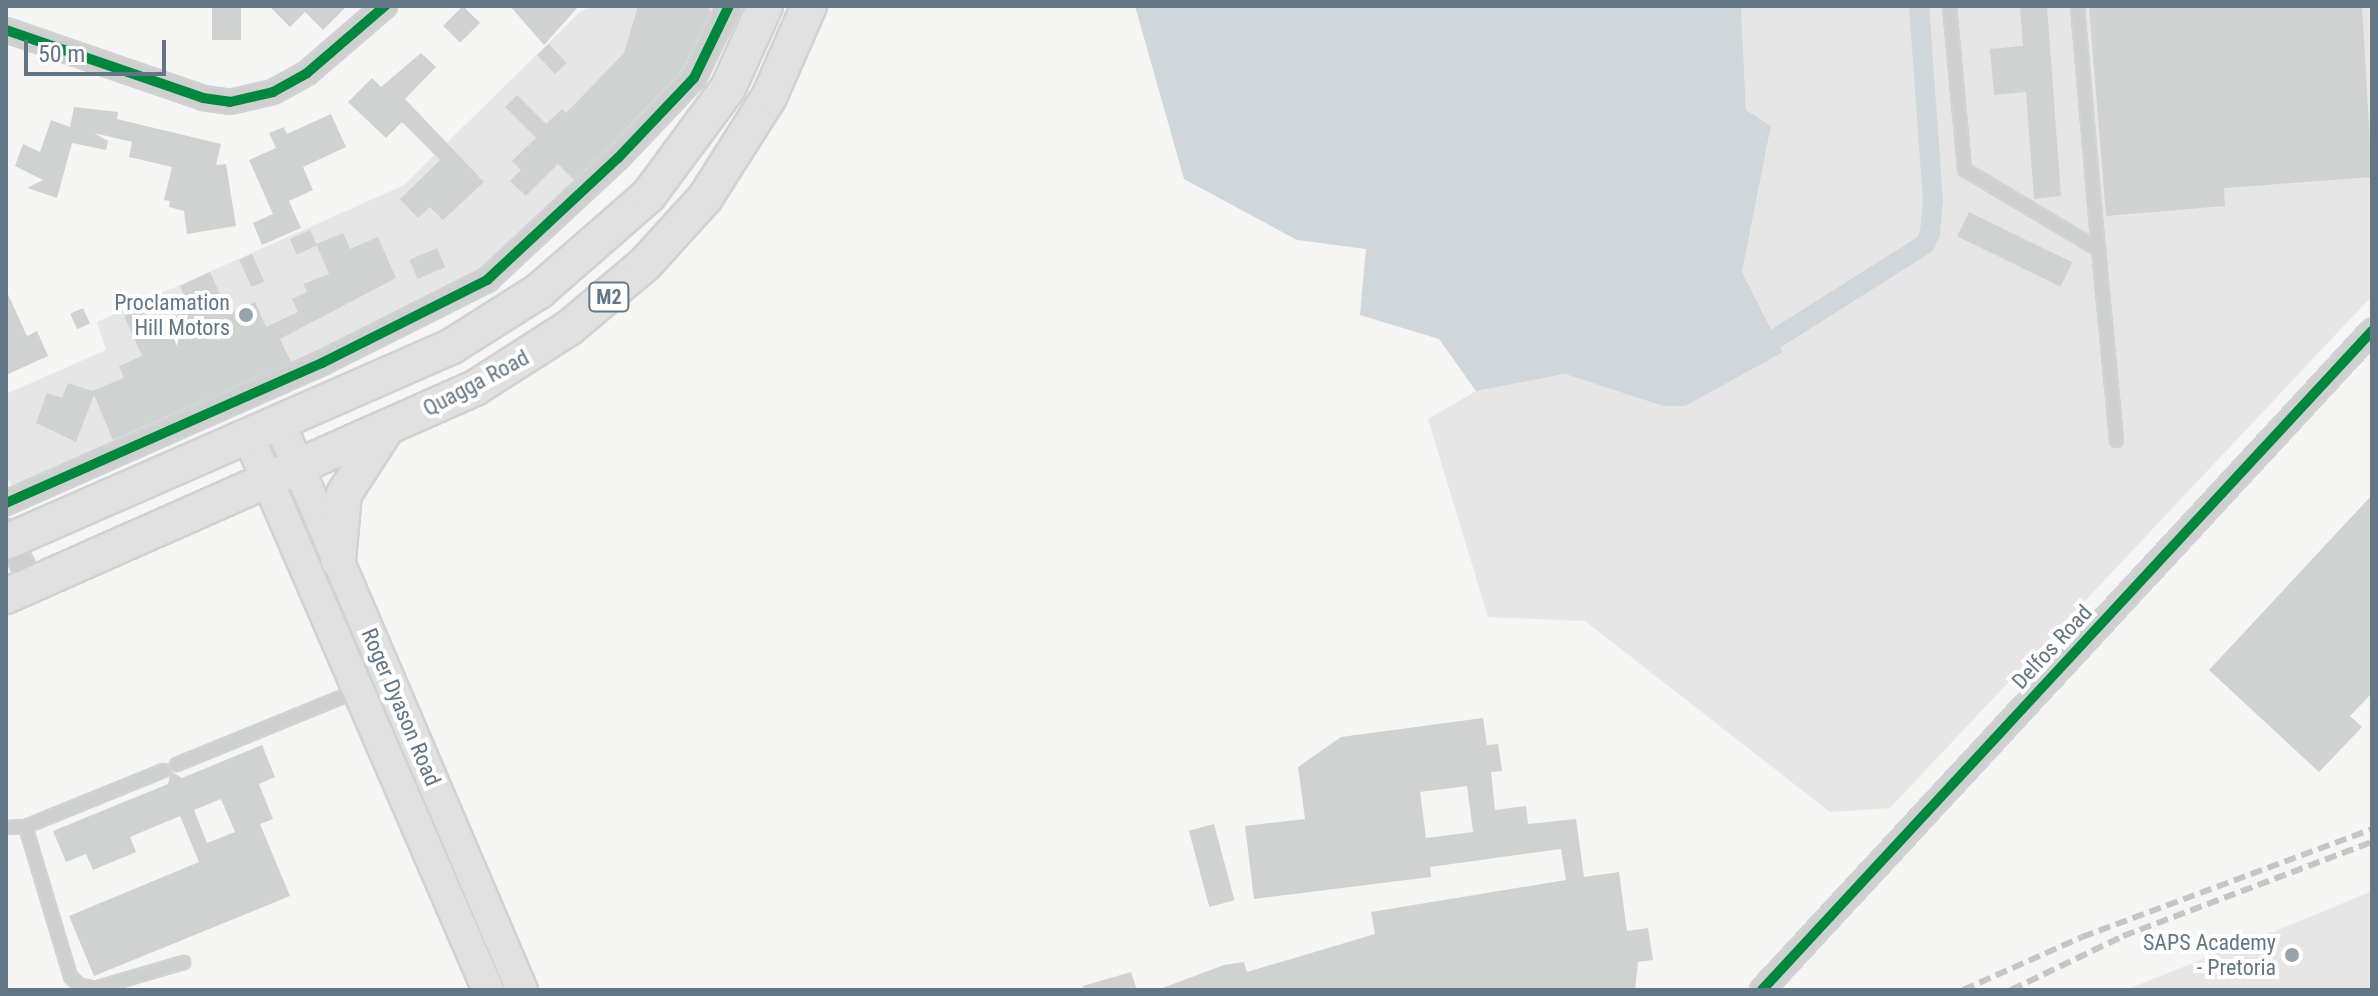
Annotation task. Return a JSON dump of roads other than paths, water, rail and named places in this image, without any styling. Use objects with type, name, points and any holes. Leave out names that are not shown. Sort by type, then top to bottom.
[{"type":"main road","name":"Quagga Road","points":[[7,538],[249,438],[452,346],[565,272],[648,196],[698,131],[728,88],[765,6]]},
{"type":"main road","name":"Quagga Road","points":[[19,590],[282,471],[387,428],[519,363],[605,301],[645,264],[705,198],[769,97],[809,6]]},
{"type":"main road","name":"Roger Dyason Road","points":[[280,424],[282,471],[358,689],[488,990]]},
{"type":"main road","points":[[338,560],[344,494],[387,428]]},
{"type":"main road","name":"Roger Dyason Road","points":[[249,438],[282,471],[338,560],[522,990]]},
{"type":"street","points":[[6,30],[203,98],[230,102],[273,92],[307,73],[385,6]]},
{"type":"street","points":[[6,503],[322,363],[487,280],[618,158],[694,78],[729,6]]},
{"type":"street","name":"Delfos Road","points":[[1762,990],[2372,331]]},
{"type":"street","points":[[7,538],[19,590]]},
{"type":"lane","points":[[1949,6],[1964,169],[2098,249]]},
{"type":"lane","points":[[2077,6],[2116,440]]},
{"type":"lane","points":[[176,764],[358,689]]},
{"type":"lane","points":[[6,827],[25,826],[163,770]]},
{"type":"lane","points":[[25,826],[70,976],[78,984],[94,988],[183,962]]},
{"type":"waterway","points":[[1775,339],[1925,244],[1930,233],[1933,201],[1919,6]]},
{"type":"railway","points":[[1963,990],[2082,937],[2372,829]]},
{"type":"railway","points":[[2011,990],[2123,936],[2372,842]]},
{"type":"place","name":"Proclamation Hill Motors","points":[[246,315]]},
{"type":"place","name":"SAPS Academy - Pretoria","points":[[2292,955]]}]
